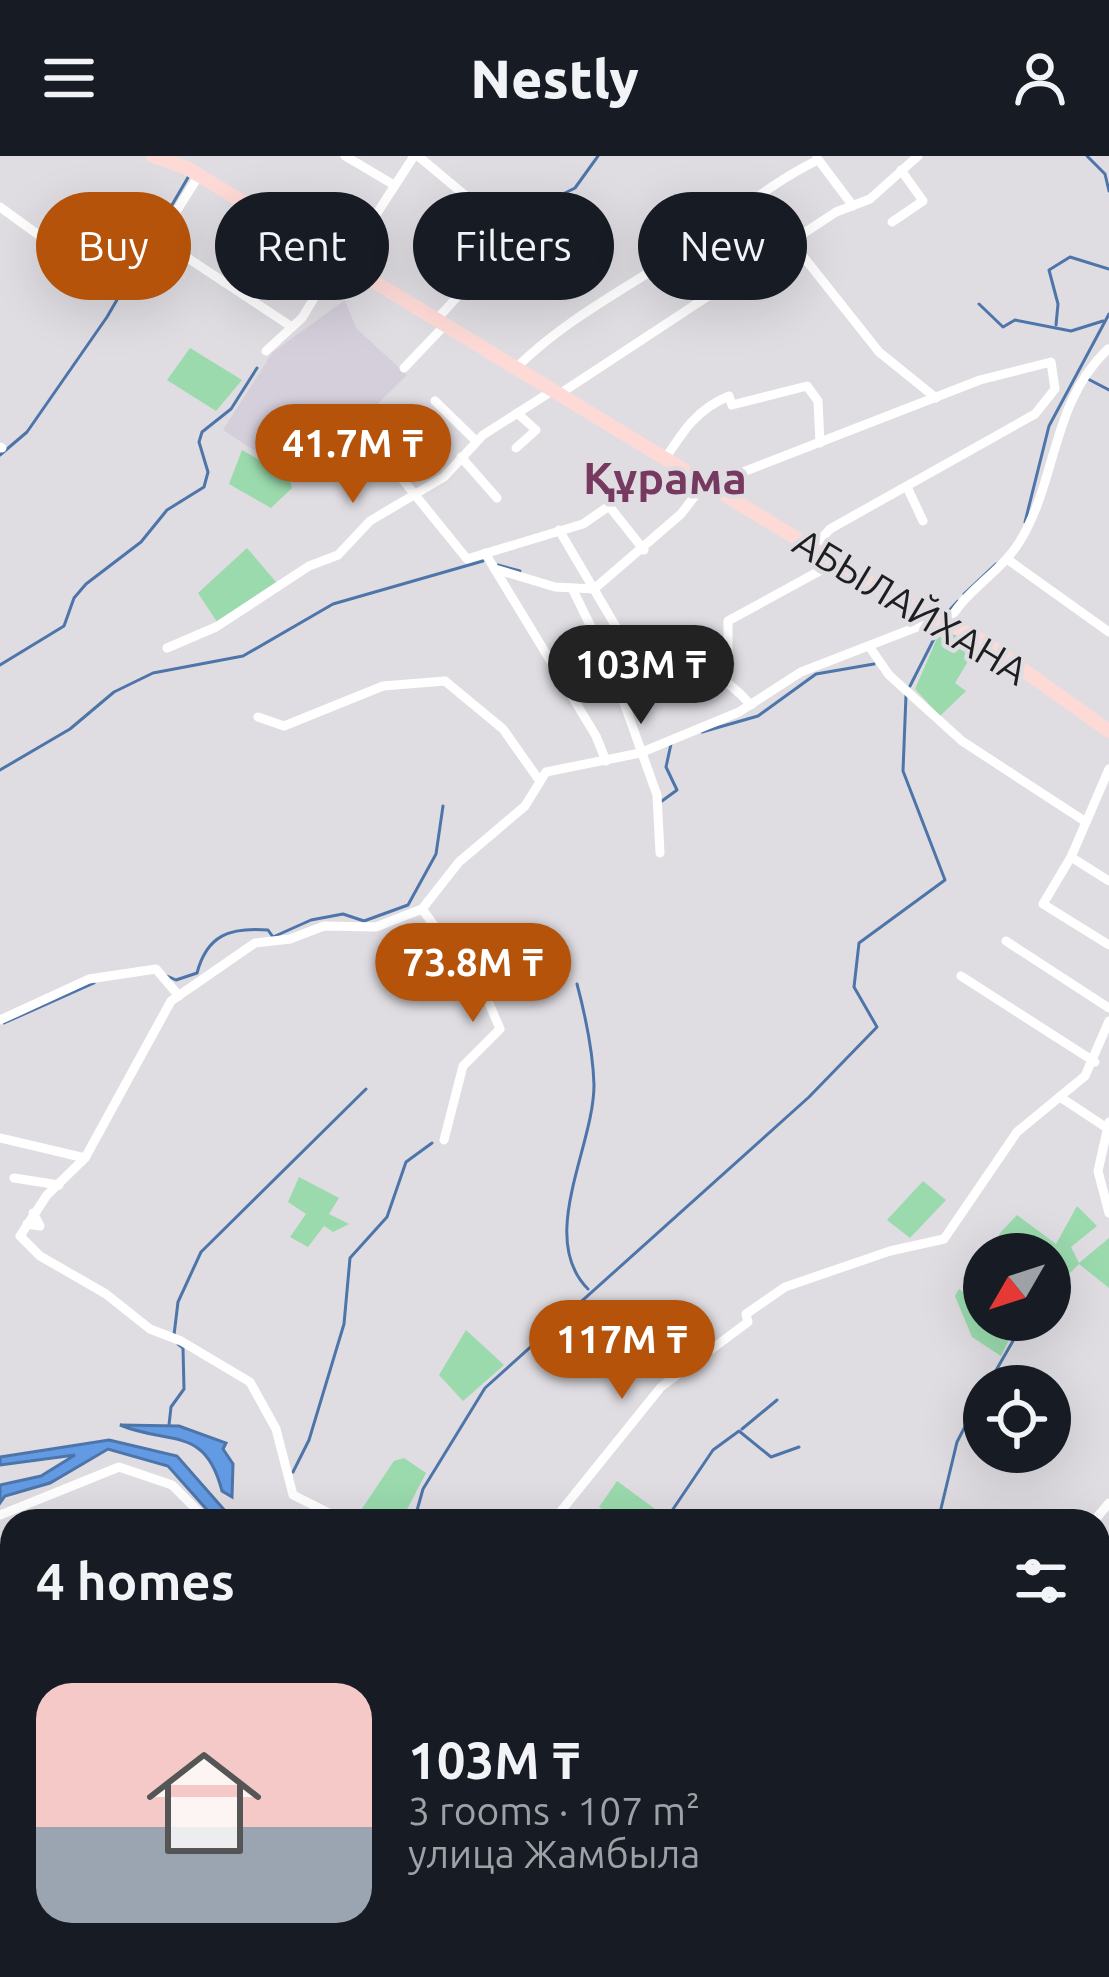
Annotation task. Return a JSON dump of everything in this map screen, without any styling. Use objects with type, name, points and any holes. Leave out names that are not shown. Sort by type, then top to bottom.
[{"type":"main road","name":"АБЫЛАЙХАНА","points":[[153,156],[194,168],[232,192]]},
{"type":"main road","name":"АБЫЛАЙХАНА","points":[[389,291],[705,485],[941,623],[981,640],[1109,731]]},
{"type":"street","points":[[345,156],[394,185]]},
{"type":"street","points":[[389,192],[416,156],[461,192]]},
{"type":"street","points":[[807,232],[870,199],[918,156]]},
{"type":"street","points":[[517,368],[556,333],[678,254],[779,179],[817,158],[853,206]]},
{"type":"street","points":[[194,168],[159,239],[292,327]]},
{"type":"street","points":[[892,222],[923,201],[901,170]]},
{"type":"street","points":[[0,207],[36,233]]},
{"type":"street","points":[[807,261],[879,352],[936,398]]},
{"type":"street","points":[[266,351],[312,300]]},
{"type":"street","points":[[404,368],[459,300]]},
{"type":"street","points":[[167,647],[216,627],[309,566],[338,555],[370,521],[444,477],[476,441],[699,300]]},
{"type":"street","points":[[320,1509],[293,1496],[276,1429],[250,1382],[150,1329],[106,1294],[40,1256],[20,1236],[33,1213],[85,1158],[162,1011],[255,943],[328,925],[376,928],[422,909],[459,862],[525,806],[539,780],[557,767],[640,753],[751,705],[801,672],[941,623],[1007,559],[1026,530],[1073,392],[1108,349]]},
{"type":"street","points":[[494,569],[595,590],[644,550],[705,485],[1041,360],[1051,362],[1057,375],[1050,399],[1035,414],[830,529],[814,548]]},
{"type":"street","points":[[665,459],[686,426],[712,403],[729,396],[732,405],[807,386],[818,401],[820,443]]},
{"type":"street","points":[[435,401],[476,441]]},
{"type":"street","points":[[516,448],[536,430],[517,413]]},
{"type":"street","points":[[360,427],[467,559],[583,524],[609,506],[644,550]]},
{"type":"street","points":[[461,458],[497,498]]},
{"type":"street","points":[[907,487],[922,520]]},
{"type":"street","points":[[560,530],[635,658],[651,648],[728,677],[751,705]]},
{"type":"street","points":[[485,553],[596,736],[605,761]]},
{"type":"street","points":[[1007,559],[1109,632]]},
{"type":"street","points":[[728,677],[728,621],[836,562]]},
{"type":"street","points":[[572,588],[613,672],[659,802],[660,853]]},
{"type":"street","points":[[872,649],[889,675],[962,741],[1086,822]]},
{"type":"street","points":[[259,717],[284,727],[383,686],[446,681],[503,729],[539,780]]},
{"type":"street","points":[[1109,769],[1071,857],[1043,904],[1109,945]]},
{"type":"street","points":[[1094,805],[1109,815]]},
{"type":"street","points":[[1071,857],[1109,881]]},
{"type":"street","points":[[422,909],[486,996],[500,1029],[463,1066],[444,1140]]},
{"type":"street","points":[[1006,941],[1109,1008]]},
{"type":"street","points":[[0,1020],[115,972],[156,969],[179,996]]},
{"type":"street","points":[[961,976],[1095,1062]]},
{"type":"street","points":[[563,1509],[661,1387],[748,1322],[746,1313],[785,1287],[890,1251],[944,1239],[1017,1132],[1095,1062],[1109,1021]]},
{"type":"street","points":[[1060,1097],[1108,1125],[1098,1171],[1109,1213]]},
{"type":"street","points":[[0,1138],[85,1158]]},
{"type":"street","points":[[14,1178],[59,1185]]},
{"type":"street","points":[[15,1509],[119,1467],[172,1485],[196,1509]]},
{"type":"shaded area","points":[[345,300],[356,328],[407,375],[300,480],[223,430],[272,353]]},
{"type":"green space","points":[[190,348],[242,380],[216,411],[167,380]]},
{"type":"green space","points":[[242,450],[289,477],[292,488],[271,508],[229,484]]},
{"type":"green space","points":[[247,548],[276,582],[217,622],[198,593]]},
{"type":"green space","points":[[942,627],[979,643],[955,683],[966,691],[940,716],[915,689]]},
{"type":"green space","points":[[299,1177],[339,1198],[329,1214],[349,1224],[333,1232],[324,1226],[308,1247],[290,1237],[306,1214],[288,1202]]},
{"type":"green space","points":[[923,1181],[946,1200],[910,1238],[887,1220]]},
{"type":"green space","points":[[1077,1206],[1097,1226],[1071,1247],[1071,1233],[1062,1233]]},
{"type":"green space","points":[[1017,1215],[1041,1233],[1000,1233]]},
{"type":"green space","points":[[1109,1238],[1109,1288],[1079,1264],[1071,1272],[1071,1247],[1079,1263]]},
{"type":"green space","points":[[959,1289],[963,1292],[963,1315],[955,1296]]},
{"type":"green space","points":[[466,1330],[504,1365],[463,1401],[439,1375]]},
{"type":"green space","points":[[978,1341],[1008,1341],[1001,1356]]},
{"type":"green space","points":[[404,1458],[426,1473],[407,1509],[362,1509],[394,1461]]},
{"type":"green space","points":[[617,1481],[655,1509],[602,1509],[599,1507]]},
{"type":"water","points":[[120,1425],[179,1426],[226,1443],[223,1449],[233,1464],[232,1497],[222,1491],[215,1470],[196,1447]]},
{"type":"water","points":[[109,1440],[177,1456],[223,1509],[206,1509],[168,1466],[108,1449],[50,1483],[5,1496],[0,1503],[0,1485],[41,1476],[75,1455],[0,1465],[0,1457]]},
{"type":"waterway","points":[[567,192],[598,156]]},
{"type":"waterway","points":[[1087,156],[1105,174],[1109,191]]},
{"type":"waterway","points":[[0,455],[27,432],[107,317],[190,174]]},
{"type":"waterway","points":[[1056,325],[1058,304],[1049,270],[1070,257],[1109,269]]},
{"type":"waterway","points":[[979,304],[1003,327],[1015,320],[1071,331],[1103,321]]},
{"type":"waterway","points":[[1025,522],[1049,426],[1109,314]]},
{"type":"waterway","points":[[0,665],[64,626],[74,598],[86,584],[141,542],[167,510],[204,487],[208,472],[199,442],[202,432],[231,409],[257,368]]},
{"type":"waterway","points":[[1088,379],[1109,390]]},
{"type":"waterway","points":[[0,770],[70,729],[114,692],[153,673],[243,656],[333,604],[483,561]]},
{"type":"waterway","points":[[964,594],[996,564]]},
{"type":"waterway","points":[[498,565],[520,571]]},
{"type":"waterway","points":[[944,616],[958,601]]},
{"type":"waterway","points":[[910,686],[939,629]]},
{"type":"waterway","points":[[702,732],[758,716],[816,674],[874,664]]},
{"type":"waterway","points":[[417,1509],[423,1489],[485,1388],[809,1097],[877,1027],[854,987],[859,943],[945,880],[903,771],[906,695]]},
{"type":"waterway","points":[[662,801],[677,790],[666,767],[671,744]]},
{"type":"waterway","points":[[167,976],[176,980],[197,973],[207,950],[231,932],[268,930],[273,937],[311,920],[343,914],[364,921],[408,905],[436,854],[443,806]]},
{"type":"waterway","points":[[4,1023],[94,983]]},
{"type":"waterway","points":[[577,984],[594,1085],[567,1218],[567,1244],[574,1268],[588,1289]]},
{"type":"waterway","points":[[174,1335],[178,1302],[201,1252],[366,1089]]},
{"type":"waterway","points":[[293,1472],[309,1440],[344,1324],[350,1258],[387,1217],[406,1162],[432,1143]]},
{"type":"waterway","points":[[999,1365],[1013,1341]]},
{"type":"waterway","points":[[169,1425],[171,1407],[184,1389],[183,1348],[178,1344]]},
{"type":"waterway","points":[[742,1429],[777,1400]]},
{"type":"waterway","points":[[941,1509],[963,1430]]},
{"type":"waterway","points":[[673,1509],[713,1450],[739,1431],[771,1457],[799,1447]]},
{"type":"district","name":"Құрама","points":[[665,477]]}]
